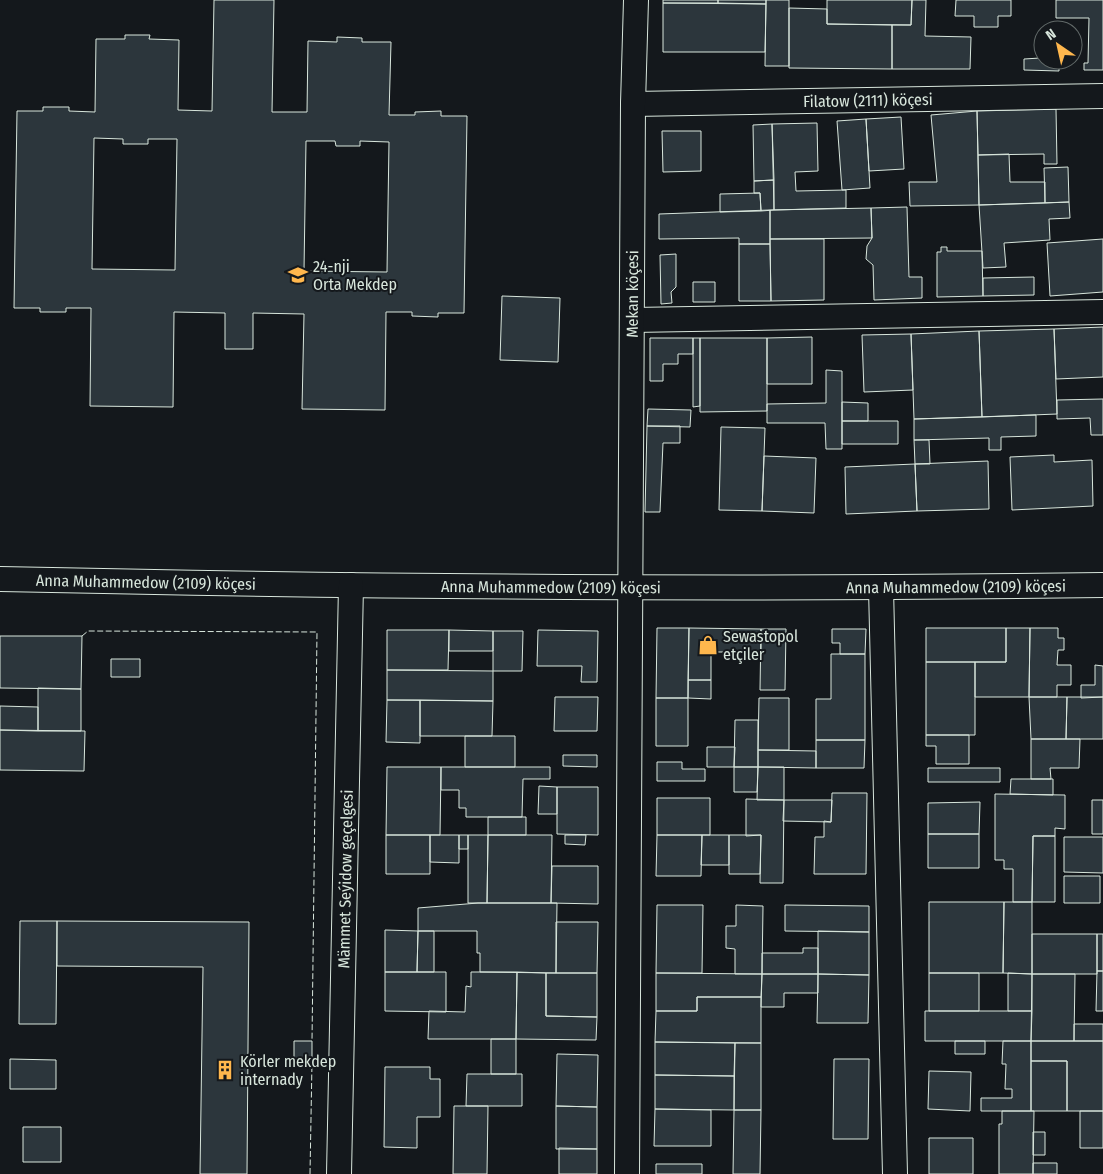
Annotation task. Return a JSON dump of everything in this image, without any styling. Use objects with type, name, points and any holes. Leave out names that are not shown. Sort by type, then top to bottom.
[{"type":"street","name":"Mekan köçesi","points":[[627,1174],[633,104],[636,0]]},
{"type":"street","name":"Filatow (2111) köçesi","points":[[633,104],[1103,96]]},
{"type":"street","points":[[633,320],[1103,312]]},
{"type":"street","name":"Anna Muhammedow (2109) köçesi","points":[[0,579],[351,585],[631,587],[881,588],[1103,585]]},
{"type":"street","name":"Mämmet Seýidow geçelgesi","points":[[339,1174],[351,585]]},
{"type":"street","points":[[881,588],[895,1174]]},
{"type":"building","points":[[214,0],[274,0],[272,112],[307,112],[308,41],[337,42],[337,37],[362,38],[362,42],[391,42],[389,115],[415,115],[415,112],[441,111],[441,116],[467,116],[464,313],[438,313],[438,317],[412,316],[412,312],[386,312],[385,410],[302,409],[304,314],[253,313],[253,349],[225,349],[225,313],[174,312],[173,407],[90,406],[91,308],[66,308],[66,312],[40,312],[40,308],[14,308],[17,111],[43,111],[43,107],[69,107],[69,111],[95,112],[96,39],[125,39],[125,35],[150,35],[149,39],[179,40],[178,110],[212,111]],"holes":[[[94,138],[123,139],[123,144],[148,144],[148,139],[177,139],[175,270],[92,269]],[[306,141],[335,141],[336,146],[360,146],[360,141],[389,142],[387,272],[304,271]]]},
{"type":"building","points":[[663,0],[718,0],[718,3],[663,3]]},
{"type":"building","points":[[718,0],[766,0],[766,4],[718,3]]},
{"type":"building","points":[[766,0],[789,0],[789,66],[765,66]]},
{"type":"building","points":[[827,0],[912,0],[911,25],[827,24]]},
{"type":"building","points":[[912,0],[926,0],[925,36],[971,37],[970,69],[892,69],[892,25],[911,25]]},
{"type":"building","points":[[956,0],[1011,0],[1011,16],[998,16],[998,27],[974,27],[974,16],[955,16]]},
{"type":"building","points":[[1056,0],[1103,0],[1103,70],[1084,70],[1084,63],[1088,63],[1089,18],[1056,18]]},
{"type":"building","points":[[663,3],[766,4],[765,52],[663,52]]},
{"type":"building","points":[[789,8],[827,9],[827,24],[892,25],[892,69],[789,68]]},
{"type":"building","points":[[1033,58],[1033,70],[1059,71],[1024,70],[1024,59]]},
{"type":"building","points":[[1056,109],[1057,164],[1044,164],[1044,154],[978,155],[977,111]]},
{"type":"building","points":[[977,111],[979,205],[910,206],[909,182],[937,182],[931,115]]},
{"type":"building","points":[[901,117],[904,169],[869,171],[866,119]]},
{"type":"building","points":[[866,119],[870,188],[842,190],[837,121]]},
{"type":"building","points":[[817,123],[818,171],[795,172],[796,191],[846,190],[846,208],[774,210],[772,124]]},
{"type":"building","points":[[772,124],[774,180],[754,181],[753,125]]},
{"type":"building","points":[[662,131],[701,131],[701,171],[663,172]]},
{"type":"building","points":[[1009,154],[1010,182],[1045,182],[1045,203],[979,205],[978,155]]},
{"type":"building","points":[[1068,167],[1069,202],[1045,203],[1044,168]]},
{"type":"building","points":[[774,180],[774,210],[761,211],[760,193],[754,193],[754,181]]},
{"type":"building","points":[[760,193],[761,211],[720,212],[720,194]]},
{"type":"building","points":[[1069,202],[1070,218],[1049,219],[1050,240],[1004,243],[1006,267],[983,268],[979,205]]},
{"type":"building","points":[[907,207],[909,277],[922,277],[922,298],[874,300],[873,265],[866,259],[867,246],[872,238],[871,208]]},
{"type":"building","points":[[871,208],[872,238],[770,239],[770,210]]},
{"type":"building","points":[[770,210],[770,244],[739,244],[739,238],[659,239],[659,214]]},
{"type":"building","points":[[770,239],[824,239],[824,300],[771,301]]},
{"type":"building","points":[[1103,239],[1103,292],[1050,296],[1047,243]]},
{"type":"building","points":[[739,244],[770,244],[771,301],[739,301]]},
{"type":"building","points":[[941,247],[947,247],[947,251],[982,251],[983,296],[937,297],[937,252],[941,252]]},
{"type":"building","points":[[676,254],[676,287],[671,292],[672,303],[661,304],[660,255]]},
{"type":"building","points":[[1034,277],[1034,295],[983,296],[983,278]]},
{"type":"building","points":[[693,282],[715,282],[715,302],[693,302]]},
{"type":"building","points":[[502,296],[560,298],[558,362],[500,360]]},
{"type":"building","points":[[1103,327],[1103,377],[1056,379],[1054,329]]},
{"type":"building","points":[[1054,329],[1057,414],[982,417],[979,331]]},
{"type":"building","points":[[979,331],[982,417],[914,419],[911,334]]},
{"type":"building","points":[[911,334],[913,390],[864,392],[862,335]]},
{"type":"building","points":[[812,337],[812,384],[767,384],[767,338]]},
{"type":"building","points":[[650,338],[693,338],[693,354],[678,354],[678,364],[663,364],[663,381],[650,381]]},
{"type":"building","points":[[693,338],[700,338],[700,406],[693,407]]},
{"type":"building","points":[[700,338],[767,338],[767,411],[700,412]]},
{"type":"building","points":[[826,370],[842,371],[842,449],[826,449],[825,423],[767,423],[767,404],[826,403]]},
{"type":"building","points":[[1103,399],[1103,435],[1091,435],[1090,418],[1057,419],[1057,400]]},
{"type":"building","points":[[842,402],[868,403],[868,421],[842,421]]},
{"type":"building","points":[[648,409],[691,410],[690,427],[647,426]]},
{"type":"building","points":[[1036,415],[1036,436],[1001,437],[1001,450],[989,450],[989,438],[914,440],[914,419]]},
{"type":"building","points":[[842,421],[898,421],[898,444],[842,444]]},
{"type":"building","points":[[647,426],[680,426],[680,443],[663,443],[660,512],[645,512]]},
{"type":"building","points":[[721,427],[765,428],[762,511],[719,510]]},
{"type":"building","points":[[914,440],[929,440],[930,464],[915,464]]},
{"type":"building","points":[[1054,455],[1054,462],[1092,460],[1093,506],[1012,510],[1010,457]]},
{"type":"building","points":[[764,456],[816,458],[814,513],[762,511]]},
{"type":"building","points":[[988,461],[989,509],[917,511],[915,464]]},
{"type":"building","points":[[915,464],[917,511],[846,514],[845,467]]},
{"type":"building","points":[[657,628],[689,628],[688,698],[656,698]]},
{"type":"building","points":[[689,628],[761,629],[761,652],[711,652],[711,680],[688,680]]},
{"type":"building","points":[[926,628],[1006,628],[1006,662],[926,662]]},
{"type":"building","points":[[1006,628],[1030,628],[1029,697],[975,697],[975,662],[1006,662]]},
{"type":"building","points":[[1030,628],[1058,628],[1058,638],[1064,638],[1064,650],[1058,650],[1057,665],[1071,665],[1071,685],[1057,685],[1057,697],[1029,697]]},
{"type":"building","points":[[761,629],[786,629],[785,690],[760,690]]},
{"type":"building","points":[[832,629],[866,629],[865,654],[840,654],[840,643],[832,643]]},
{"type":"building","points":[[387,630],[449,630],[448,670],[387,670]]},
{"type":"building","points":[[449,630],[493,631],[493,651],[449,651]]},
{"type":"building","points":[[538,630],[598,631],[597,682],[581,682],[582,666],[537,666]]},
{"type":"building","points":[[493,631],[523,631],[522,671],[493,671]]},
{"type":"building","points":[[0,636],[82,636],[81,689],[0,688]]},
{"type":"building","points":[[831,654],[865,654],[865,740],[816,740],[816,699],[831,699]]},
{"type":"building","points":[[111,659],[140,659],[140,677],[111,677]]},
{"type":"building","points":[[926,662],[975,662],[975,735],[926,735]]},
{"type":"building","points":[[1095,665],[1103,666],[1103,697],[1081,698],[1081,685],[1095,685]]},
{"type":"building","points":[[387,670],[493,671],[493,701],[387,700]]},
{"type":"building","points":[[688,680],[711,680],[711,699],[688,698]]},
{"type":"building","points":[[38,688],[81,689],[81,731],[38,731]]},
{"type":"building","points":[[555,697],[598,697],[597,731],[554,731]]},
{"type":"building","points":[[1029,697],[1067,697],[1066,739],[1031,739]]},
{"type":"building","points":[[1067,697],[1103,697],[1103,739],[1066,739]]},
{"type":"building","points":[[656,698],[688,698],[688,746],[656,746]]},
{"type":"building","points":[[759,698],[789,698],[789,750],[758,750]]},
{"type":"building","points":[[387,700],[420,700],[420,743],[386,742]]},
{"type":"building","points":[[420,700],[493,701],[492,736],[420,736]]},
{"type":"building","points":[[0,706],[38,707],[38,731],[0,730]]},
{"type":"building","points":[[735,720],[758,720],[758,767],[734,767]]},
{"type":"building","points":[[0,730],[85,731],[84,771],[0,770]]},
{"type":"building","points":[[926,735],[969,735],[969,764],[936,764],[936,746],[926,746]]},
{"type":"building","points":[[465,736],[515,736],[515,767],[465,767]]},
{"type":"building","points":[[1031,739],[1080,739],[1079,768],[1050,768],[1051,779],[1031,779]]},
{"type":"building","points":[[816,740],[865,740],[864,768],[816,768]]},
{"type":"building","points":[[707,747],[735,747],[734,767],[707,767]]},
{"type":"building","points":[[758,750],[816,751],[816,768],[758,767]]},
{"type":"building","points":[[563,755],[597,755],[597,767],[563,766]]},
{"type":"building","points":[[657,762],[682,762],[682,769],[705,769],[705,781],[657,781]]},
{"type":"building","points":[[387,767],[441,767],[440,835],[386,835]]},
{"type":"building","points":[[441,767],[550,767],[550,779],[523,779],[522,817],[466,817],[466,808],[459,808],[459,790],[441,790]]},
{"type":"building","points":[[734,767],[758,767],[757,792],[734,792]]},
{"type":"building","points":[[758,767],[784,767],[784,800],[757,800]]},
{"type":"building","points":[[928,768],[1000,768],[1000,782],[928,782]]},
{"type":"building","points":[[1011,779],[1053,779],[1053,795],[1010,794]]},
{"type":"building","points":[[539,786],[557,787],[557,814],[538,814]]},
{"type":"building","points":[[557,787],[598,787],[598,835],[557,834]]},
{"type":"building","points":[[832,793],[867,793],[866,874],[814,874],[815,837],[824,837],[824,821],[831,822]]},
{"type":"building","points":[[995,794],[1065,795],[1065,829],[1055,828],[1055,836],[1033,836],[1032,902],[1013,902],[1013,869],[1004,869],[1004,860],[995,860]]},
{"type":"building","points":[[657,798],[710,798],[710,835],[657,835]]},
{"type":"building","points":[[746,799],[784,800],[783,883],[760,883],[761,835],[746,836]]},
{"type":"building","points":[[784,800],[832,800],[831,822],[783,821]]},
{"type":"building","points":[[1092,800],[1103,800],[1103,834],[1092,834]]},
{"type":"building","points":[[980,802],[979,834],[928,834],[928,803]]},
{"type":"building","points":[[488,817],[526,817],[526,835],[488,835]]},
{"type":"building","points":[[928,834],[979,834],[979,868],[928,868]]},
{"type":"building","points":[[386,835],[430,835],[430,874],[386,874]]},
{"type":"building","points":[[430,835],[459,835],[459,863],[430,862]]},
{"type":"building","points":[[459,835],[468,835],[468,849],[459,849]]},
{"type":"building","points":[[468,835],[488,835],[487,903],[468,903]]},
{"type":"building","points":[[488,835],[552,835],[551,903],[487,903]]},
{"type":"building","points":[[565,835],[586,835],[585,845],[565,844]]},
{"type":"building","points":[[657,835],[702,835],[701,876],[656,876]]},
{"type":"building","points":[[702,835],[729,835],[729,865],[701,865]]},
{"type":"building","points":[[729,835],[761,835],[760,874],[729,874]]},
{"type":"building","points":[[1033,836],[1055,836],[1055,902],[1032,902]]},
{"type":"building","points":[[1064,837],[1103,837],[1103,873],[1064,872]]},
{"type":"building","points":[[552,866],[598,866],[598,904],[551,903]]},
{"type":"building","points":[[1064,876],[1100,876],[1100,903],[1064,903]]},
{"type":"building","points":[[929,902],[1004,902],[1003,973],[929,973]]},
{"type":"building","points":[[1004,902],[1032,902],[1032,974],[1003,973]]},
{"type":"building","points":[[478,903],[557,903],[556,973],[480,972],[480,953],[477,953],[477,931],[418,931],[418,908]]},
{"type":"building","points":[[657,905],[703,905],[702,973],[656,973]]},
{"type":"building","points":[[736,905],[763,906],[762,974],[735,974],[735,949],[726,948],[726,926],[736,926]]},
{"type":"building","points":[[785,905],[869,906],[869,932],[785,931]]},
{"type":"building","points":[[20,921],[57,921],[56,1024],[19,1024]]},
{"type":"building","name":"Körler mekdep internady","points":[[57,921],[249,922],[247,1174],[200,1174],[203,967],[57,966]]},
{"type":"building","points":[[556,922],[598,922],[597,973],[556,973]]},
{"type":"building","points":[[385,930],[418,931],[417,972],[385,972]]},
{"type":"building","points":[[418,931],[434,931],[434,972],[417,972]]},
{"type":"building","points":[[818,931],[869,932],[869,975],[818,974]]},
{"type":"building","points":[[1032,934],[1097,934],[1097,974],[1032,974]]},
{"type":"building","points":[[1097,934],[1103,934],[1103,971],[1097,971]]},
{"type":"building","points":[[803,948],[818,948],[818,974],[762,974],[762,953],[803,953]]},
{"type":"building","points":[[1097,971],[1103,971],[1103,1011],[1096,1011]]},
{"type":"building","points":[[385,972],[446,972],[446,1012],[385,1011]]},
{"type":"building","points":[[471,972],[517,972],[516,1039],[428,1039],[429,1011],[465,1012],[466,986],[471,987]]},
{"type":"building","points":[[517,972],[546,973],[546,1016],[597,1017],[596,1040],[516,1039]]},
{"type":"building","points":[[546,973],[597,973],[597,1017],[546,1016]]},
{"type":"building","points":[[656,973],[762,974],[761,997],[697,997],[697,1011],[656,1011]]},
{"type":"building","points":[[929,973],[979,973],[979,1011],[929,1011]]},
{"type":"building","points":[[1008,973],[1032,974],[1032,1011],[1008,1011]]},
{"type":"building","points":[[762,974],[818,974],[818,993],[784,993],[784,1007],[761,1007]]},
{"type":"building","points":[[818,974],[869,975],[868,1023],[817,1023]]},
{"type":"building","points":[[1032,974],[1075,974],[1074,1041],[1031,1041]]},
{"type":"building","points":[[697,997],[761,997],[761,1043],[655,1042],[656,1011],[697,1011]]},
{"type":"building","points":[[925,1011],[1032,1011],[1031,1041],[925,1041]]},
{"type":"building","points":[[1074,1024],[1103,1024],[1103,1041],[1074,1041]]},
{"type":"building","points":[[491,1039],[516,1039],[516,1074],[491,1074]]},
{"type":"building","points":[[294,1041],[312,1041],[312,1062],[294,1062]]},
{"type":"building","points":[[955,1041],[985,1041],[985,1054],[955,1054]]},
{"type":"building","points":[[1003,1041],[1031,1041],[1031,1111],[981,1111],[981,1098],[1012,1098],[1012,1089],[1005,1089],[1006,1064],[1002,1064]]},
{"type":"building","points":[[1031,1041],[1103,1041],[1103,1111],[1067,1111],[1067,1061],[1031,1061]]},
{"type":"building","points":[[655,1042],[735,1043],[734,1076],[655,1075]]},
{"type":"building","points":[[735,1043],[761,1043],[761,1110],[734,1110]]},
{"type":"building","points":[[557,1054],[598,1055],[597,1107],[556,1106]]},
{"type":"building","points":[[10,1059],[56,1060],[56,1089],[10,1089]]},
{"type":"building","points":[[834,1059],[869,1059],[868,1139],[833,1139]]},
{"type":"building","points":[[1031,1061],[1067,1061],[1067,1111],[1031,1111]]},
{"type":"building","points":[[385,1067],[430,1067],[430,1079],[440,1079],[440,1117],[417,1117],[417,1148],[384,1147]]},
{"type":"building","points":[[929,1071],[971,1072],[970,1111],[928,1109]]},
{"type":"building","points":[[467,1074],[522,1074],[522,1106],[466,1106]]},
{"type":"building","points":[[655,1075],[734,1076],[734,1110],[655,1109]]},
{"type":"building","points":[[454,1106],[488,1106],[487,1174],[453,1174]]},
{"type":"building","points":[[556,1106],[597,1107],[597,1149],[556,1149]]},
{"type":"building","points":[[655,1109],[711,1110],[711,1146],[654,1146]]},
{"type":"building","points":[[734,1110],[761,1110],[760,1174],[733,1174]]},
{"type":"building","points":[[1002,1111],[1034,1111],[1033,1174],[999,1174],[999,1124],[1002,1124]]},
{"type":"building","points":[[1080,1111],[1103,1111],[1103,1148],[1080,1148]]},
{"type":"building","points":[[23,1127],[61,1127],[61,1162],[23,1162]]},
{"type":"building","points":[[1033,1132],[1045,1132],[1045,1155],[1033,1155]]},
{"type":"building","points":[[929,1138],[973,1138],[973,1174],[929,1174]]},
{"type":"building","points":[[559,1148],[597,1149],[597,1174],[559,1174]]},
{"type":"building","points":[[1033,1163],[1057,1163],[1057,1174],[1033,1174]]},
{"type":"building","points":[[656,1164],[702,1164],[702,1174],[656,1174]]},
{"type":"fence","points":[[82,636],[88,631],[317,632],[312,1041]]},
{"type":"fence","points":[[310,1174],[312,1062]]},
{"type":"place","name":"24-nji Orta Mekdep","points":[[298,275]]},
{"type":"place","name":"Sewastopol etçiler","points":[[708,645]]},
{"type":"place","name":"Körler mekdep internady","points":[[225,1070]]}]
